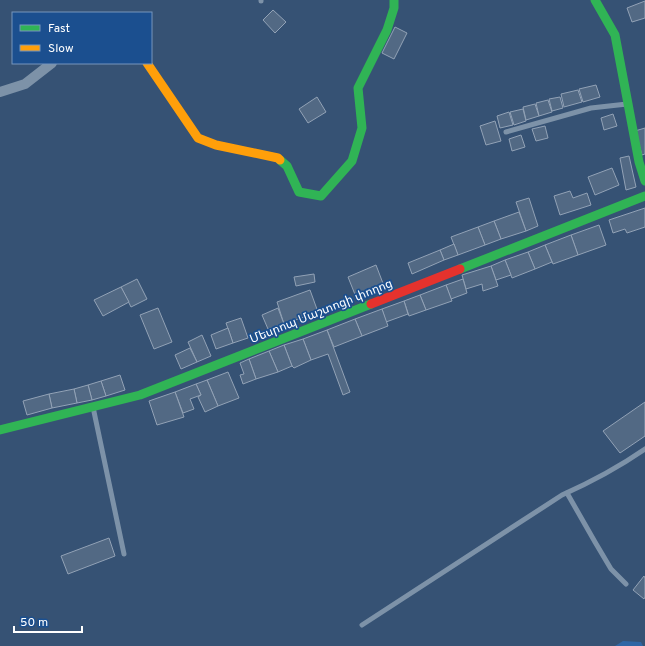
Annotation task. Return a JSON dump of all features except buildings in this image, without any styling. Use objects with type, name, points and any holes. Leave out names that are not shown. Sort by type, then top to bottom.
[{"type":"street","points":[[148,64],[198,138],[216,145],[278,158],[287,166],[300,192],[321,196],[352,161],[362,128],[358,88],[387,30],[394,8],[394,0]]},
{"type":"street","points":[[595,0],[615,35],[639,162],[645,181]]},
{"type":"street","points":[[0,92],[25,84],[51,64]]},
{"type":"street","name":"Մեսրոպ Մաշտոցի փողոց","points":[[0,430],[140,395],[645,196]]},
{"type":"lane","points":[[506,132],[591,108],[628,103]]},
{"type":"lane","points":[[93,406],[124,554]]},
{"type":"lane","points":[[362,624],[562,495],[584,486],[636,456],[645,449]]},
{"type":"lane","points":[[567,493],[611,569],[626,584]]},
{"type":"shaded area","points":[[623,641],[641,642],[643,646],[615,646]]},
{"type":"traffic: fast","points":[[280,160],[287,166],[299,192],[321,196],[352,161],[362,128],[358,88],[387,30],[394,8],[394,0]]},
{"type":"traffic: fast","points":[[595,0],[615,35],[639,162],[645,181]]},
{"type":"traffic: fast","points":[[460,269],[645,196]]},
{"type":"traffic: fast","points":[[0,430],[140,395],[371,304]]},
{"type":"traffic: slow","points":[[148,64],[198,138],[216,145],[278,158],[280,160]]},
{"type":"traffic: jam","points":[[371,304],[460,269]]}]
